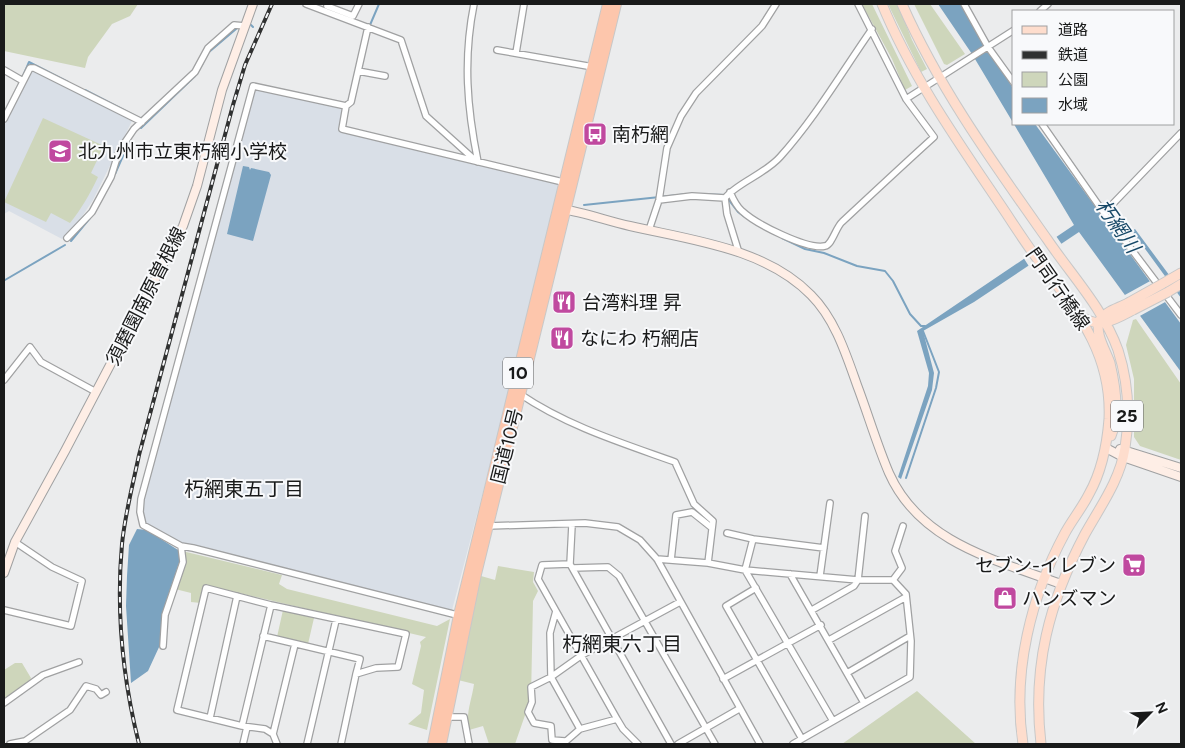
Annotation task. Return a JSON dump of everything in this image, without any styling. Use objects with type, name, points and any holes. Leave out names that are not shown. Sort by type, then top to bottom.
[{"type":"highway","name":"国道10号","points":[[462,616],[488,526],[520,394],[608,4]]},
{"type":"highway","name":"国道10号","points":[[568,183],[616,4]]},
{"type":"highway","name":"国道10号","points":[[440,744],[442,717],[462,616],[563,209]]},
{"type":"highway","name":"国道10号","points":[[433,744],[442,717]]},
{"type":"main road","name":"門司行橋線","points":[[882,4],[924,88],[1040,263],[1081,316],[1099,356],[1107,386],[1109,418],[1106,448],[1102,463],[1090,493],[1066,532],[1044,577],[1031,622],[1022,664],[1020,707],[1023,744]]},
{"type":"main road","name":"門司行橋線","points":[[902,4],[940,78],[1056,253],[1106,319],[1121,362],[1127,391],[1124,453],[1103,505],[1086,533],[1061,584],[1047,627],[1039,666],[1038,703],[1041,744]]},
{"type":"main road","points":[[1131,307],[1162,284],[1181,273]]},
{"type":"main road","points":[[1081,316],[1089,322],[1106,319],[1168,292],[1181,284]]},
{"type":"main road","points":[[1106,319],[1099,333],[1110,366],[1115,400],[1114,428],[1106,448]]},
{"type":"street","name":"須磨園南原曽根線","points":[[4,573],[15,542],[183,226],[197,186],[222,90],[253,4]]},
{"type":"street","points":[[306,4],[402,40],[426,116],[456,145],[478,162]]},
{"type":"street","points":[[320,4],[353,16],[359,4]]},
{"type":"street","points":[[474,4],[468,44],[467,95],[478,162]]},
{"type":"street","points":[[516,53],[524,4]]},
{"type":"street","points":[[649,230],[659,200],[667,148],[681,116],[696,93],[762,26],[776,4]]},
{"type":"street","points":[[730,192],[735,203],[743,212],[765,226],[810,245],[826,246],[840,224],[934,137],[906,99],[858,4]]},
{"type":"street","points":[[964,4],[988,47],[1012,80]]},
{"type":"street","points":[[67,238],[92,212],[110,177],[119,150],[134,129],[196,72],[208,48],[234,25],[245,27]]},
{"type":"street","points":[[368,27],[351,102],[346,106],[342,129],[568,183]]},
{"type":"street","points":[[738,253],[727,214],[725,198],[730,192],[746,183],[778,159],[799,135],[872,29]]},
{"type":"street","points":[[906,99],[970,60],[1012,31]]},
{"type":"street","points":[[497,50],[593,68]]},
{"type":"street","points":[[4,119],[30,68],[34,68],[142,122]]},
{"type":"street","points":[[4,70],[24,81]]},
{"type":"street","points":[[358,71],[385,76]]},
{"type":"street","points":[[346,106],[253,86],[141,499],[140,512],[143,525],[181,546],[462,616]]},
{"type":"street","points":[[1043,125],[1104,213],[1181,315]]},
{"type":"street","points":[[1104,213],[1181,133]]},
{"type":"street","points":[[659,200],[692,196],[725,198]]},
{"type":"street","points":[[563,209],[738,253],[770,264],[791,277],[812,296],[829,319],[841,341],[890,474],[904,499],[928,526],[954,543],[1061,584]]},
{"type":"street","points":[[4,380],[30,347],[41,362],[96,392]]},
{"type":"street","points":[[520,394],[545,411],[675,462],[694,504],[713,521],[708,563]]},
{"type":"street","points":[[1106,448],[1181,468]]},
{"type":"street","points":[[1124,453],[1181,477]]},
{"type":"street","points":[[820,576],[830,503]]},
{"type":"street","points":[[672,560],[676,515],[692,512],[712,528]]},
{"type":"street","points":[[812,610],[854,586],[858,580],[865,516]]},
{"type":"street","points":[[488,526],[572,525],[585,523],[618,527],[640,540],[657,559],[760,744]]},
{"type":"street","points":[[572,525],[572,566],[612,641],[672,744]]},
{"type":"street","points":[[893,580],[902,568],[895,551],[903,526]]},
{"type":"street","points":[[727,533],[824,548]]},
{"type":"street","points":[[753,538],[745,570],[833,721]]},
{"type":"street","points":[[4,610],[71,626],[82,581],[52,567],[15,542]]},
{"type":"street","points":[[163,646],[165,615],[183,562],[181,546]]},
{"type":"street","points":[[657,559],[708,563],[745,570],[858,580],[893,580],[906,594],[910,636],[910,677],[793,744]]},
{"type":"street","points":[[638,744],[623,729],[538,579],[542,565],[608,567],[619,576],[715,744]]},
{"type":"street","points":[[790,574],[821,625],[864,703]]},
{"type":"street","points":[[278,744],[273,734],[265,729],[177,710],[206,588],[270,605],[406,634],[398,667],[376,668],[356,674]]},
{"type":"street","points":[[756,588],[726,606],[802,739]]},
{"type":"street","points":[[210,718],[237,596]]},
{"type":"street","points":[[829,640],[906,597]]},
{"type":"street","points":[[617,719],[580,729],[565,742],[552,740],[551,726],[534,723],[528,712],[532,702],[531,687],[551,677],[582,655],[612,641],[680,602]]},
{"type":"street","points":[[243,744],[244,726],[270,605]]},
{"type":"street","points":[[556,611],[550,633],[551,677],[580,729]]},
{"type":"street","points":[[307,744],[336,620]]},
{"type":"street","points":[[723,679],[821,625]]},
{"type":"street","points":[[263,636],[360,659],[341,744]]},
{"type":"street","points":[[847,673],[910,636]]},
{"type":"street","points":[[273,734],[296,644]]},
{"type":"street","points":[[4,703],[43,675],[79,662]]},
{"type":"street","points":[[10,744],[24,741],[70,710],[86,686],[96,689],[101,695],[106,692]]},
{"type":"street","points":[[678,744],[739,709]]},
{"type":"street","points":[[442,717],[464,718],[469,732],[469,744]]},
{"type":"shaded area","name":"北九州市立東朽網小学校","points":[[34,70],[132,121],[93,200],[81,218],[62,239],[9,211],[4,214],[4,126],[31,71]]},
{"type":"shaded area","points":[[253,86],[346,106],[343,129],[564,182],[451,614],[181,546],[143,525],[140,512]]},
{"type":"green space","points":[[4,4],[138,4],[130,16],[112,24],[88,57],[85,68],[4,51]]},
{"type":"green space","points":[[862,4],[872,4],[912,86],[905,90],[892,59]]},
{"type":"green space","points":[[888,4],[898,4],[912,40],[927,69],[921,72]]},
{"type":"green space","points":[[914,4],[930,4],[965,54],[947,65],[944,64]]},
{"type":"green space","points":[[43,118],[104,146],[91,173],[98,177],[70,223],[51,213],[46,222],[4,202]]},
{"type":"green space","points":[[1136,319],[1181,384],[1181,460],[1140,446],[1134,437],[1134,379],[1126,345],[1133,320]]},
{"type":"green space","points":[[182,551],[282,575],[279,584],[287,589],[437,626],[450,619],[427,730],[408,724],[421,713],[424,690],[412,684],[421,646],[420,642],[426,637],[205,585],[201,603],[191,602],[191,593],[175,589]]},
{"type":"green space","points":[[498,566],[534,572],[533,582],[538,591],[533,601],[531,698],[515,744],[489,744],[483,726],[469,730],[468,713],[474,684],[458,680],[481,576],[495,580]]},
{"type":"green space","points":[[283,610],[314,618],[308,644],[277,637]]},
{"type":"green space","points":[[15,663],[22,663],[31,678],[28,683],[4,700],[4,670]]},
{"type":"green space","points":[[917,691],[976,744],[842,744]]},
{"type":"water","points":[[938,4],[961,4],[1012,87],[1012,121],[972,54]]},
{"type":"water","points":[[1014,125],[1036,125],[1181,324],[1181,372],[1079,232],[974,302],[923,331],[934,373],[932,390],[901,479],[898,477],[928,386],[929,373],[917,331],[1074,225]]},
{"type":"water","points":[[243,166],[249,167],[250,170],[251,168],[269,172],[271,175],[253,241],[227,234]]},
{"type":"water","points":[[1135,229],[1181,291],[1181,298],[1132,231]]},
{"type":"water","points":[[137,529],[147,530],[178,550],[180,560],[162,614],[160,645],[148,671],[131,683],[126,606],[127,576],[129,545]]},
{"type":"pier","points":[[1056,236],[1063,246],[1030,268],[1023,257]]},
{"type":"pier","points":[[1152,280],[1167,301],[1138,317],[1123,296]]},
{"type":"waterway","points":[[370,25],[379,4]]},
{"type":"waterway","points":[[209,52],[236,29]]},
{"type":"waterway","points":[[23,76],[29,62],[68,82]]},
{"type":"waterway","points":[[141,128],[195,76],[203,63]]},
{"type":"waterway","points":[[85,90],[143,120]]},
{"type":"waterway","points":[[115,174],[130,140]]},
{"type":"waterway","points":[[584,205],[688,194]]},
{"type":"waterway","points":[[696,194],[725,195],[738,212],[745,217]]},
{"type":"waterway","points":[[71,241],[90,218]]},
{"type":"waterway","points":[[782,238],[805,249],[824,253],[857,266],[885,271],[893,281],[910,314],[921,326],[925,326]]},
{"type":"waterway","points":[[5,280],[65,245]]},
{"type":"waterway","points":[[906,478],[936,388],[939,372],[923,331]]},
{"type":"railway","points":[[139,744],[133,720],[122,645],[120,569],[129,499],[139,455],[233,105],[245,65],[272,4]]},
{"type":"place","name":"南朽網","points":[[595,134]]},
{"type":"place","name":"北九州市立東朽網小学校","points":[[60,151]]},
{"type":"place","name":"台湾料理 昇","points":[[564,302]]},
{"type":"place","name":"なにわ 朽網店","points":[[562,338]]},
{"type":"place","name":"セブン-イレブン","points":[[1134,565]]},
{"type":"place","name":"ハンズマン","points":[[1005,598]]},
{"type":"district","name":"朽網東五丁目","points":[[244,489]]},
{"type":"district","name":"朽網東六丁目","points":[[622,644]]},
{"type":"water label","name":"朽網川","points":[[1118,226]]}]
